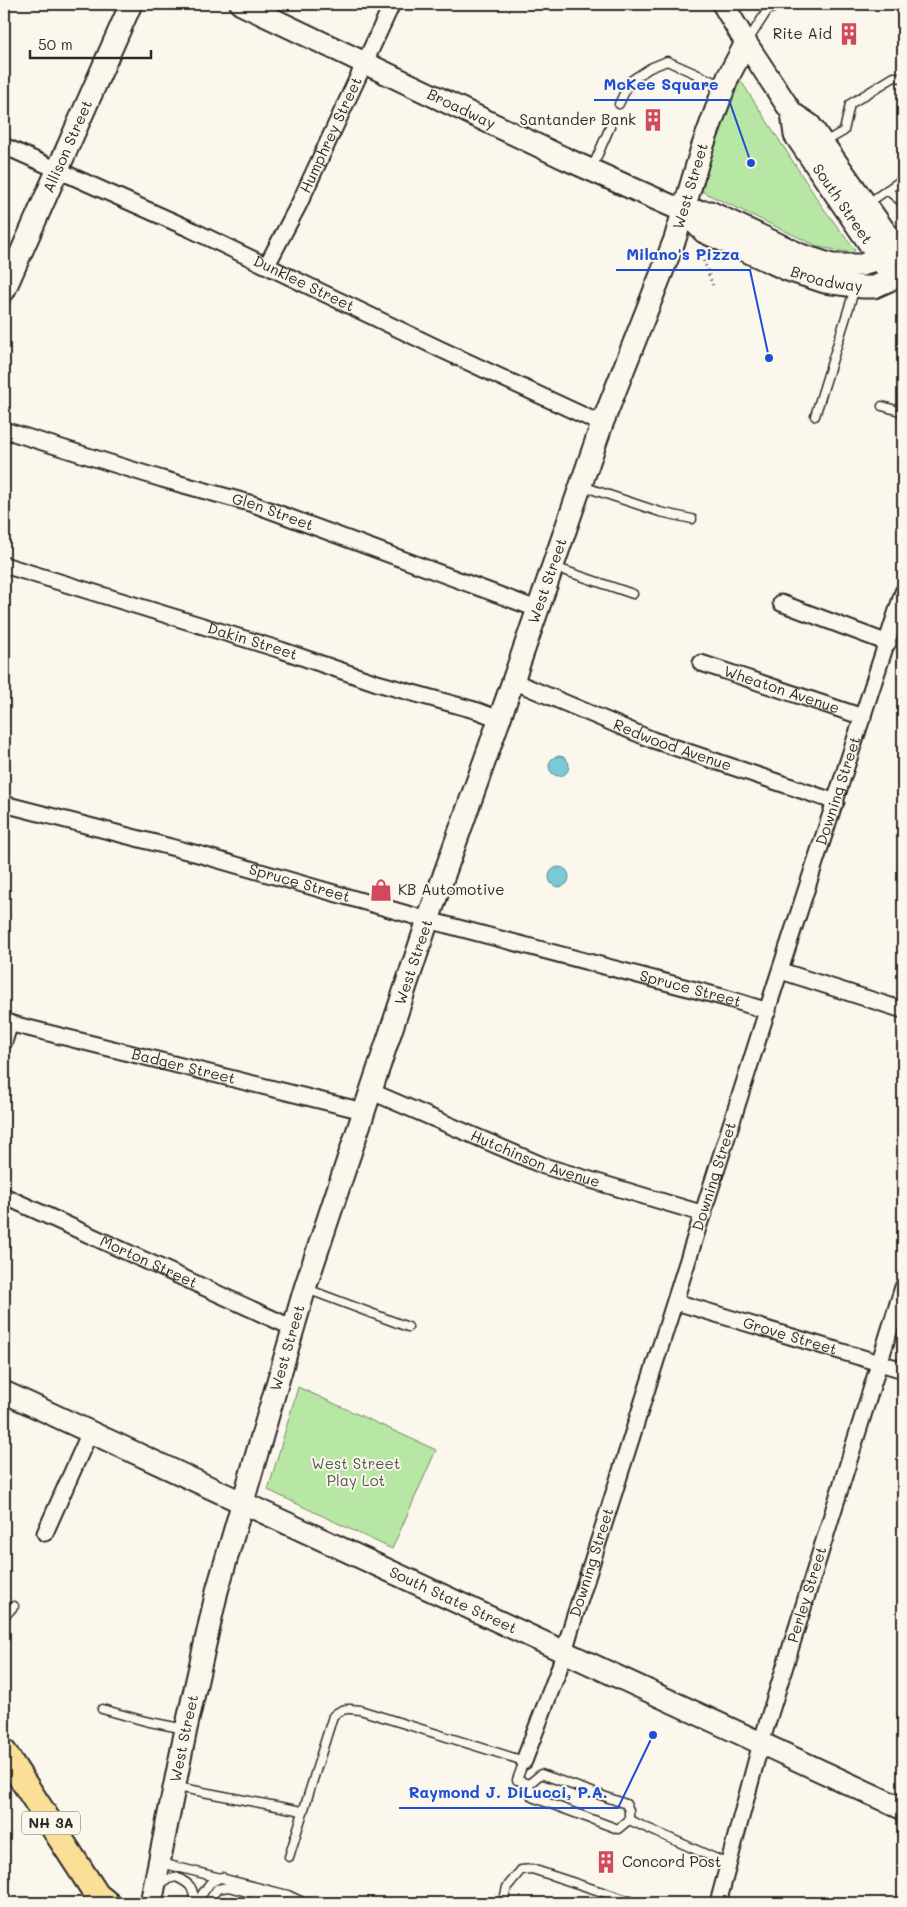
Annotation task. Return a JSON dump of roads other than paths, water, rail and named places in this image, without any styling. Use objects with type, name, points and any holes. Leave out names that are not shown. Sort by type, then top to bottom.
[{"type":"main road","name":"NH 3A","points":[[4,1752],[101,1900]]},
{"type":"street","name":"Allison Street","points":[[4,291],[131,4]]},
{"type":"street","name":"Broadway","points":[[241,4],[591,170],[683,211],[704,232],[788,270],[825,282],[856,286],[874,287],[900,281]]},
{"type":"street","name":"Humphrey Street","points":[[268,265],[299,204],[392,4]]},
{"type":"street","name":"South Street","points":[[723,4],[792,113],[810,125],[901,251]]},
{"type":"street","name":"West Street","points":[[153,1896],[174,1786],[217,1591],[305,1288],[428,920],[580,485],[602,424],[660,280],[702,148],[724,87],[746,43]]},
{"type":"street","name":"South Street","points":[[792,113],[795,135],[878,258],[900,281]]},
{"type":"street","name":"Dunklee Street","points":[[4,146],[56,171],[190,228],[440,349],[602,424]]},
{"type":"street","name":"Broadway","points":[[683,211],[710,212],[801,255],[832,265],[862,265],[901,251]]},
{"type":"street","name":"Glen Street","points":[[4,430],[162,479],[253,504],[537,609]]},
{"type":"street","name":"Dakin Street","points":[[4,565],[272,647],[377,683],[478,711],[499,719]]},
{"type":"street","name":"Downing Street","points":[[524,1761],[559,1670],[903,592]]},
{"type":"street","points":[[781,603],[888,643]]},
{"type":"street","name":"Wheaton Avenue","points":[[701,663],[862,718]]},
{"type":"street","name":"Redwood Avenue","points":[[513,681],[653,740],[836,802]]},
{"type":"street","name":"Spruce Street","points":[[4,804],[198,854],[428,920],[726,998],[768,1011]]},
{"type":"street","points":[[781,971],[903,1010]]},
{"type":"street","points":[[4,1042],[7,1023]]},
{"type":"street","name":"Badger Street","points":[[7,1023],[367,1101]]},
{"type":"street","name":"Hutchinson Avenue","points":[[367,1101],[544,1166],[704,1214]]},
{"type":"street","name":"Morton Street","points":[[4,1196],[294,1328]]},
{"type":"street","name":"Perley Street","points":[[718,1903],[761,1743],[903,1287]]},
{"type":"street","name":"Grove Street","points":[[676,1302],[903,1370]]},
{"type":"street","name":"South State Street","points":[[4,1392],[903,1809]]},
{"type":"street","points":[[45,1532],[90,1432]]},
{"type":"lane","points":[[746,43],[766,7],[779,4]]},
{"type":"lane","points":[[619,104],[630,81],[650,68],[667,62],[724,87]]},
{"type":"lane","points":[[823,144],[844,131],[850,104],[894,78],[903,78]]},
{"type":"lane","points":[[591,170],[610,127]]},
{"type":"lane","points":[[866,204],[903,179]]},
{"type":"lane","points":[[887,190],[903,203]]},
{"type":"lane","points":[[815,416],[856,286]]},
{"type":"lane","points":[[882,406],[903,412]]},
{"type":"lane","points":[[580,485],[660,512],[692,519]]},
{"type":"lane","points":[[552,566],[633,594]]},
{"type":"lane","points":[[305,1288],[408,1328]]},
{"type":"lane","points":[[4,1617],[14,1606]]},
{"type":"lane","points":[[289,1857],[333,1716],[340,1710],[349,1708],[360,1710],[524,1761],[517,1780],[529,1784]]},
{"type":"lane","points":[[102,1709],[145,1721],[186,1729]]},
{"type":"lane","points":[[541,1774],[626,1804],[630,1810],[629,1820],[618,1829],[532,1797],[529,1784],[541,1774]]},
{"type":"lane","points":[[174,1786],[302,1811]]},
{"type":"lane","points":[[629,1820],[728,1864]]},
{"type":"lane","points":[[160,1862],[288,1894],[305,1903]]},
{"type":"lane","points":[[503,1903],[507,1887],[521,1870],[532,1869],[636,1903]]},
{"type":"lane","points":[[153,1896],[168,1879],[176,1877],[186,1882],[194,1890],[196,1903]]},
{"type":"lane","points":[[196,1903],[210,1882],[222,1877]]},
{"type":"lane","points":[[210,1903],[217,1889],[228,1887],[290,1903]]},
{"type":"water","points":[[559,756],[566,759],[569,766],[566,773],[559,776],[552,773],[549,766],[552,759]]},
{"type":"water","points":[[555,867],[563,867],[569,873],[569,881],[563,887],[555,887],[549,881],[549,873]]},
{"type":"place","name":"Rite Aid","points":[[849,34]]},
{"type":"place","name":"Santander Bank","points":[[653,120]]},
{"type":"place","name":"McKee Square","points":[[751,163]]},
{"type":"place","name":"Milano's Pizza","points":[[769,358]]},
{"type":"place","name":"KB Automotive","points":[[381,890]]},
{"type":"place","name":"Raymond J. DiLucci, P.A.","points":[[653,1735]]},
{"type":"place","name":"Concord Post","points":[[606,1862]]},
{"type":"park label","name":"West Street Play Lot","points":[[356,1472]]}]
